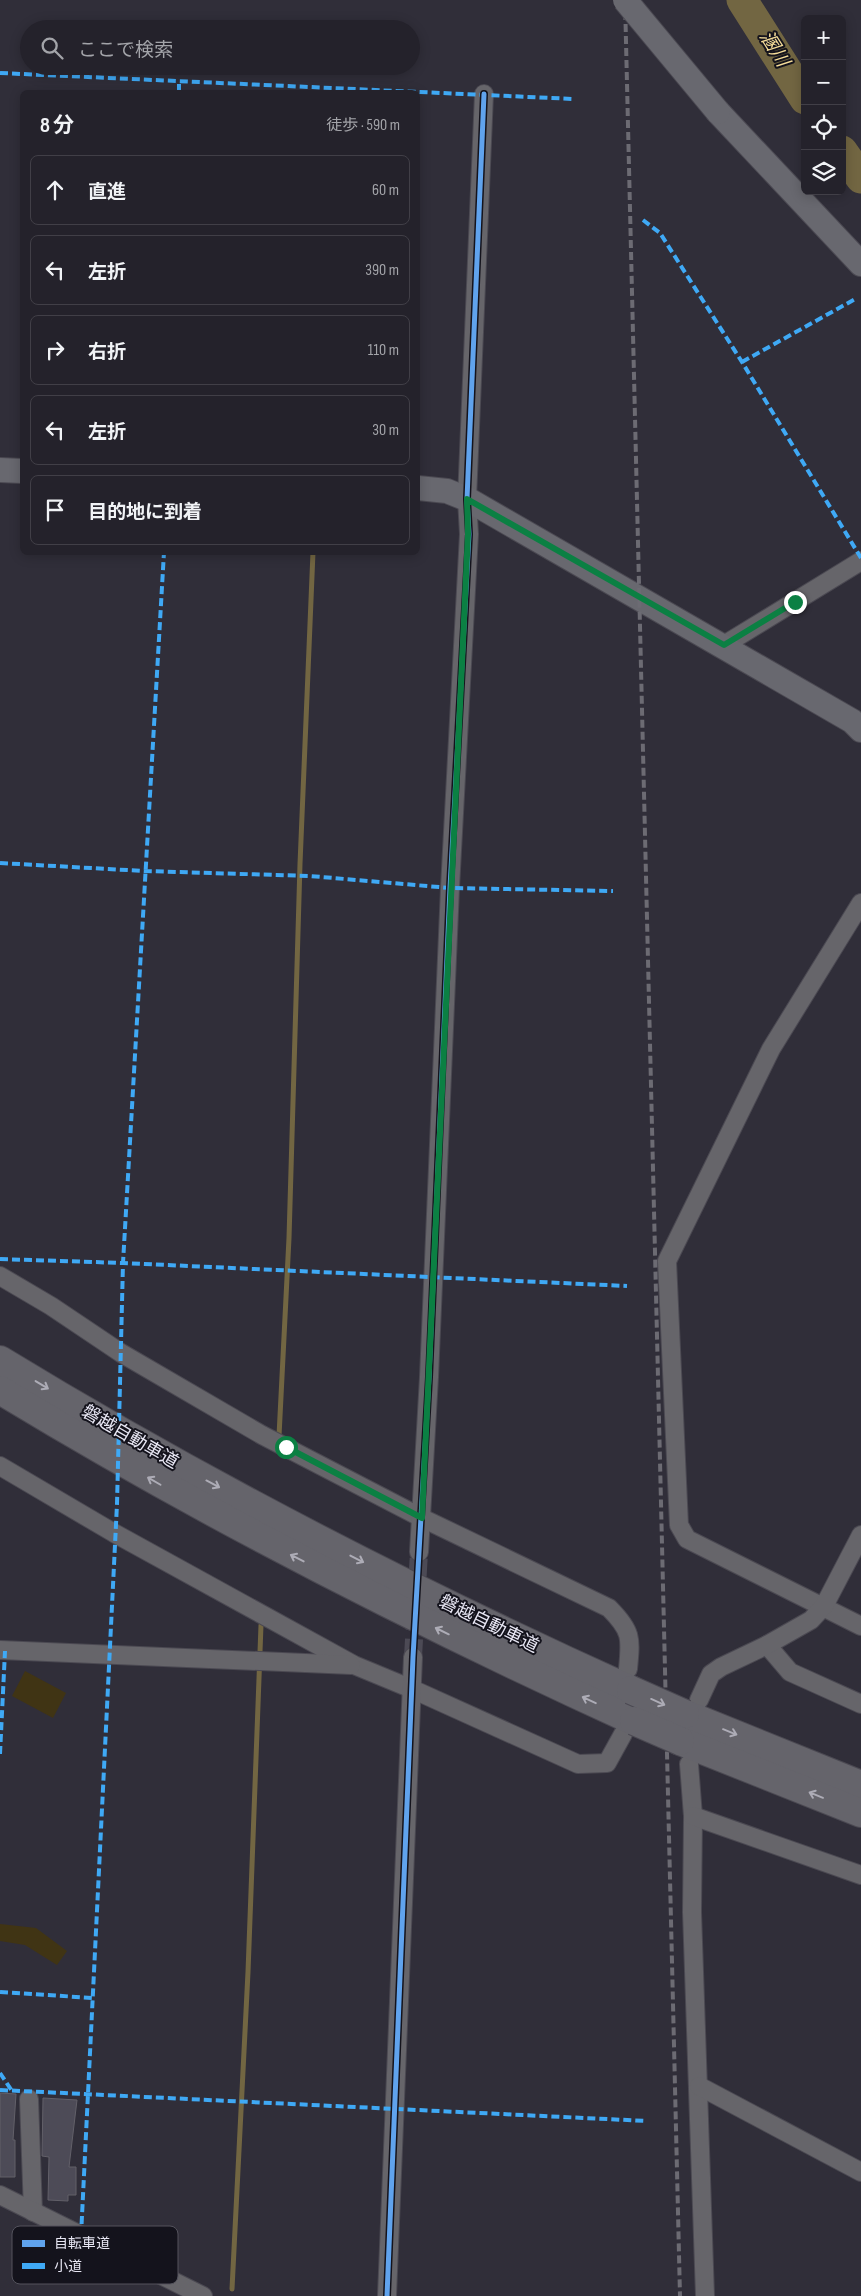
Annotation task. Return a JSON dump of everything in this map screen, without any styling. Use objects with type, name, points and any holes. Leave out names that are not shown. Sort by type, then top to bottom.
[{"type":"highway","name":"磐越自動車道","points":[[0,1360],[166,1458],[282,1521],[518,1639],[629,1680],[861,1785]]},
{"type":"highway","name":"磐越自動車道","points":[[0,1390],[130,1467],[275,1547],[485,1652],[628,1727],[684,1753],[861,1813]]},
{"type":"street","points":[[625,0],[718,112],[861,264]]},
{"type":"street","points":[[419,1552],[468,534],[467,499],[484,94]]},
{"type":"street","points":[[0,470],[20,471]]},
{"type":"street","points":[[420,488],[447,491],[467,499],[724,645],[852,721],[861,730]]},
{"type":"street","points":[[724,645],[861,560]]},
{"type":"street","points":[[861,903],[771,1049],[667,1261],[680,1525],[687,1539],[861,1626]]},
{"type":"street","points":[[0,1276],[51,1306],[121,1354],[280,1444],[422,1518],[609,1608],[623,1621],[631,1640],[629,1680]]},
{"type":"street","points":[[0,1466],[114,1533],[354,1665],[578,1764],[607,1764],[628,1727]]},
{"type":"street","points":[[692,1707],[711,1674],[811,1620],[824,1606],[861,1536]]},
{"type":"street","points":[[767,1645],[790,1672],[861,1704]]},
{"type":"street","points":[[0,1650],[354,1665]]},
{"type":"street","points":[[387,2296],[413,1657]]},
{"type":"street","points":[[684,1753],[693,1816],[692,1912],[705,2296]]},
{"type":"street","points":[[693,1816],[861,1875]]},
{"type":"street","points":[[699,2086],[861,2172]]},
{"type":"street","points":[[29,2100],[33,2212]]},
{"type":"street","points":[[0,2195],[60,2226]]},
{"type":"street","points":[[173,2284],[193,2294]]},
{"type":"shaded area","points":[[25,1671],[66,1693],[53,1718],[12,1696]]},
{"type":"shaded area","points":[[0,1924],[36,1928],[67,1951],[57,1965],[25,1945],[0,1941]]},
{"type":"building","points":[[0,2093],[16,2094],[13,2140],[15,2140],[15,2177],[0,2177]]},
{"type":"building","points":[[43,2098],[77,2100],[69,2167],[76,2167],[76,2195],[68,2195],[68,2201],[48,2200],[49,2157],[42,2156]]},
{"type":"waterway","name":"溷川","points":[[742,0],[801,93]]},
{"type":"waterway","name":"溷川","points":[[846,157],[861,178]]},
{"type":"waterway","points":[[279,1436],[289,1238],[300,864],[313,555]]},
{"type":"waterway","points":[[232,2289],[248,1972],[261,1625]]},
{"type":"tunnel","points":[[413,1657],[419,1552]]},
{"type":"railway","points":[[625,0],[680,2296]]},
{"type":"marked path","points":[[0,73],[20,74]]},
{"type":"marked path","points":[[44,75],[375,90]]},
{"type":"marked path","points":[[179,82],[179,90]]},
{"type":"marked path","points":[[420,92],[574,99]]},
{"type":"marked path","points":[[643,220],[660,233],[742,362],[861,558]]},
{"type":"marked path","points":[[742,362],[857,298]]},
{"type":"marked path","points":[[81,2226],[117,1504],[123,1263],[164,555]]},
{"type":"marked path","points":[[0,863],[144,871],[310,876],[450,888],[613,891]]},
{"type":"marked path","points":[[0,1259],[627,1286]]},
{"type":"marked path","points":[[0,1754],[5,1651]]},
{"type":"marked path","points":[[0,1992],[93,1998]]},
{"type":"marked path","points":[[0,2073],[12,2091]]},
{"type":"marked path","points":[[0,2090],[647,2121]]},
{"type":"cycle path","points":[[387,2296],[413,1657],[429,1377],[450,888],[469,534],[467,499],[484,94]]},
{"type":"route","points":[[286,1447],[422,1518],[468,534],[467,499],[724,645],[795,602]]}]
